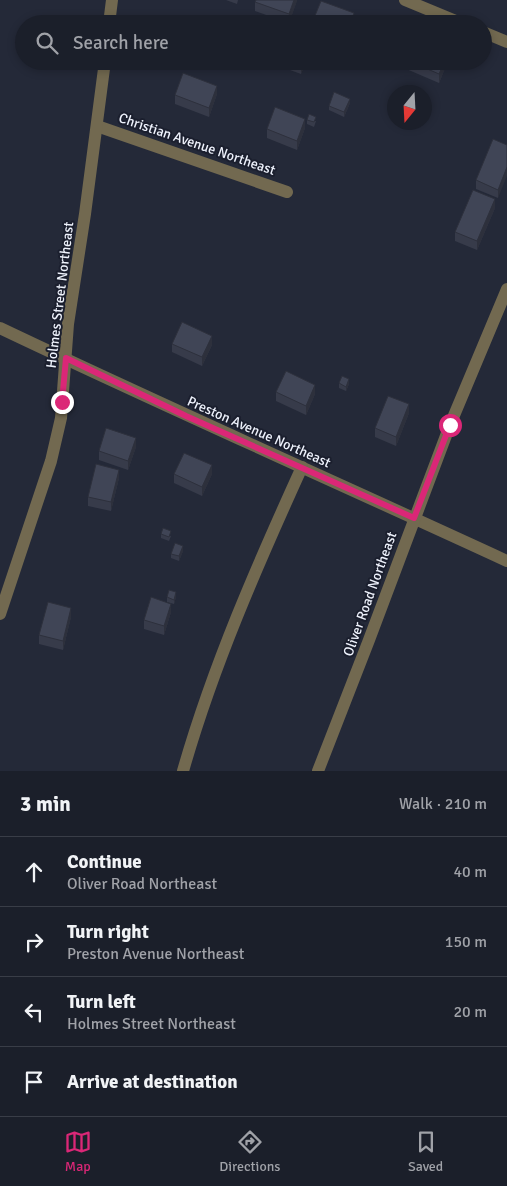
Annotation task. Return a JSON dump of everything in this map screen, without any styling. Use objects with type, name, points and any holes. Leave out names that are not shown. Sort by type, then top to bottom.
[{"type":"street","points":[[111,15],[112,0]]},
{"type":"street","points":[[405,0],[441,15]]},
{"type":"street","points":[[492,36],[507,42]]},
{"type":"street","name":"Holmes Street Northeast","points":[[0,614],[51,462],[61,418],[68,324],[104,70]]},
{"type":"street","name":"Christian Avenue Northeast","points":[[97,126],[287,192]]},
{"type":"street","name":"Oliver Road Northeast","points":[[318,771],[450,425],[507,289]]},
{"type":"street","name":"Preston Avenue Northeast","points":[[0,328],[186,416],[507,561]]},
{"type":"street","points":[[183,771],[223,651],[256,567],[302,467]]},
{"type":"building","points":[[256,0],[294,0],[289,14],[255,2]]},
{"type":"building","points":[[321,1],[354,13],[353,15],[315,15]]},
{"type":"building","points":[[430,70],[441,70],[439,74]]},
{"type":"building","points":[[183,73],[217,86],[209,108],[175,95]]},
{"type":"building","points":[[334,92],[350,99],[344,112],[329,106]]},
{"type":"building","points":[[275,107],[305,119],[297,141],[267,129]]},
{"type":"building","points":[[309,114],[316,117],[314,122],[307,120]]},
{"type":"building","points":[[493,139],[507,145],[507,167],[498,190],[476,180]]},
{"type":"building","points":[[473,190],[495,199],[477,241],[455,232]]},
{"type":"building","points":[[182,322],[212,336],[202,357],[172,344]]},
{"type":"building","points":[[286,371],[315,385],[306,406],[276,392]]},
{"type":"building","points":[[342,376],[349,379],[346,387],[339,383]]},
{"type":"building","points":[[388,396],[409,404],[396,437],[375,428]]},
{"type":"building","points":[[106,428],[136,438],[128,461],[99,451]]},
{"type":"building","points":[[184,453],[212,465],[202,487],[174,474]]},
{"type":"building","points":[[96,464],[119,470],[111,502],[88,497]]},
{"type":"building","points":[[163,528],[171,531],[169,537],[161,534]]},
{"type":"building","points":[[175,543],[183,546],[179,556],[171,554]]},
{"type":"building","points":[[169,590],[176,592],[174,600],[167,597]]},
{"type":"building","points":[[151,597],[171,604],[164,626],[144,620]]},
{"type":"building","points":[[48,602],[71,608],[63,641],[39,635]]},
{"type":"route","points":[[62,402],[66,358],[186,416],[414,518],[450,425]]}]
